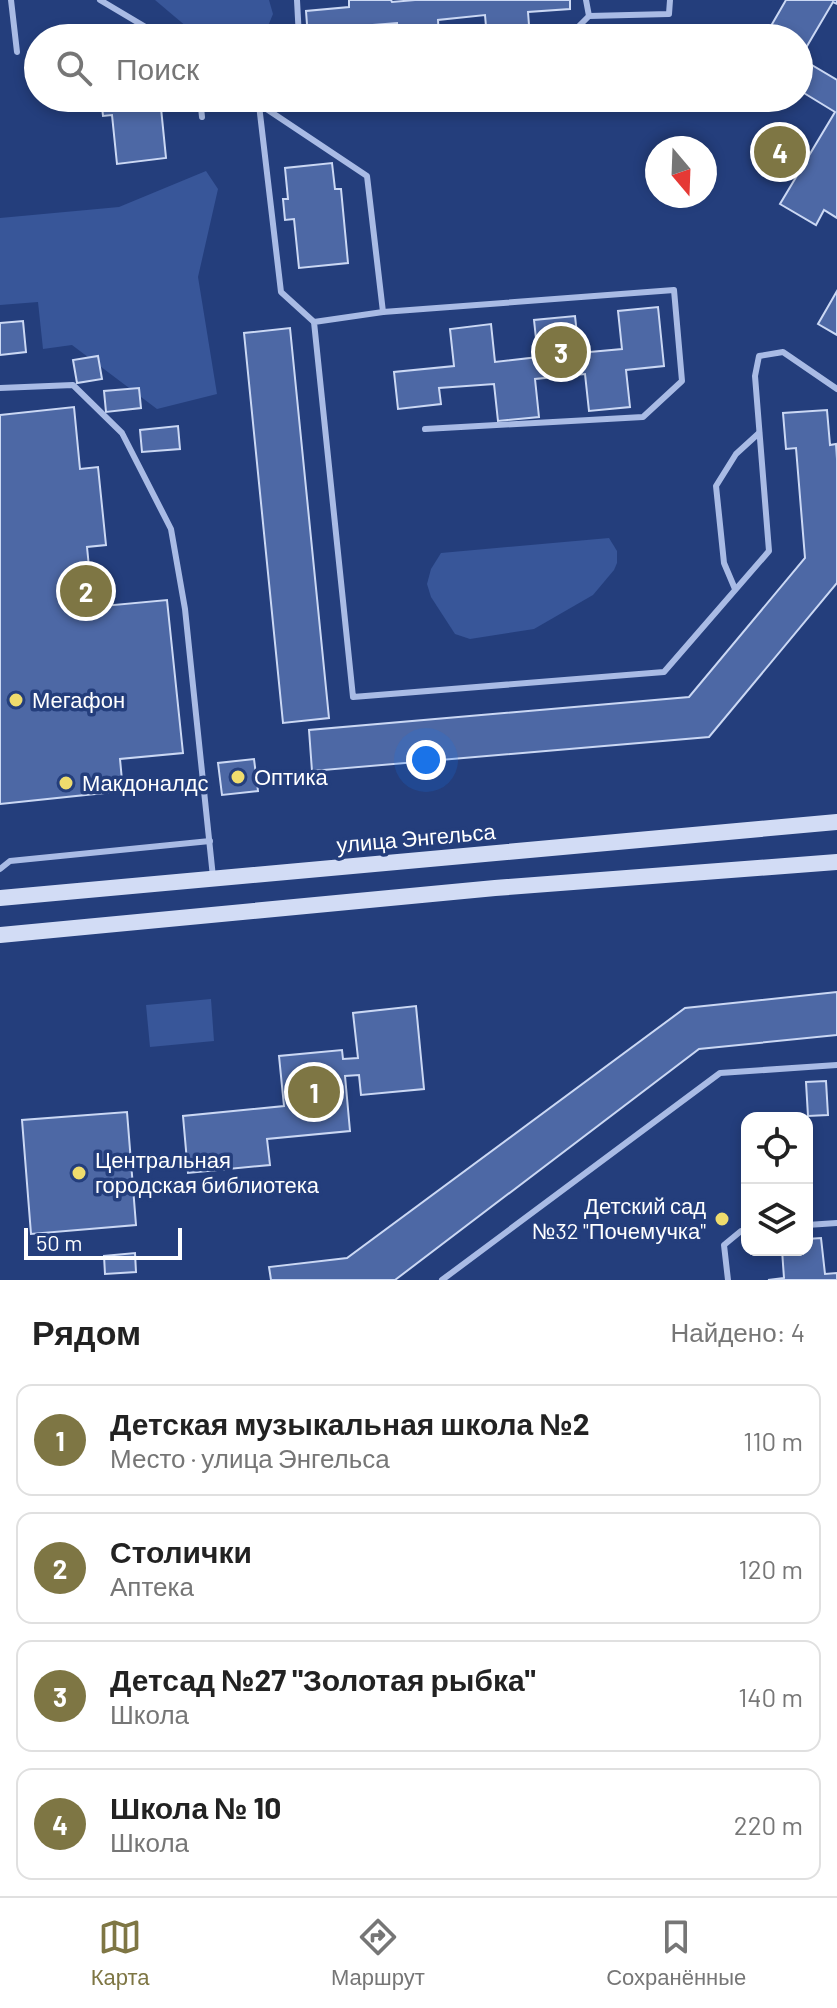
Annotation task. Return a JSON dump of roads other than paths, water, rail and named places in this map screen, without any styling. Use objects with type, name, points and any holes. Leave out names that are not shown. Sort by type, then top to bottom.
[{"type":"main road","name":"улица Энгельса","points":[[0,898],[837,822]]},
{"type":"main road","points":[[0,935],[495,888],[837,862]]},
{"type":"lane","points":[[11,0],[17,52]]},
{"type":"lane","points":[[100,0],[140,24]]},
{"type":"lane","points":[[297,0],[298,24]]},
{"type":"lane","points":[[586,0],[589,16]]},
{"type":"lane","points":[[581,24],[589,16],[669,14],[670,0]]},
{"type":"lane","points":[[201,112],[202,117]]},
{"type":"lane","points":[[260,112],[281,292],[314,322],[353,697],[664,672],[769,551],[755,376],[759,356],[783,352],[837,389]]},
{"type":"lane","points":[[270,112],[367,176],[383,312]]},
{"type":"lane","points":[[314,322],[383,312],[674,290],[682,381],[643,417],[425,429]]},
{"type":"lane","points":[[0,388],[73,385],[122,433],[171,529],[185,609],[214,878]]},
{"type":"lane","points":[[735,589],[724,563],[716,486],[736,454],[759,433]]},
{"type":"lane","points":[[0,869],[10,861],[210,841]]},
{"type":"lane","points":[[442,1280],[720,1073],[837,1065]]},
{"type":"lane","points":[[813,1225],[837,1223]]},
{"type":"lane","points":[[728,1280],[724,1245],[741,1231]]},
{"type":"place","name":"Школа № 10","points":[[780,152]]},
{"type":"place","name":"Детсад №27 \"Золотая рыбка\"","points":[[561,352]]},
{"type":"place","name":"Столички","points":[[86,591]]},
{"type":"place","name":"Мегафон","points":[[16,700]]},
{"type":"place","name":"Оптика","points":[[238,777]]},
{"type":"place","name":"Макдоналдс","points":[[66,783]]},
{"type":"place","name":"Детская музыкальная школа №2","points":[[314,1092]]},
{"type":"place","name":"Центральная городская библиотека","points":[[79,1173]]},
{"type":"place","name":"Детский сад №32 \"Почемучка\"","points":[[722,1219]]}]
